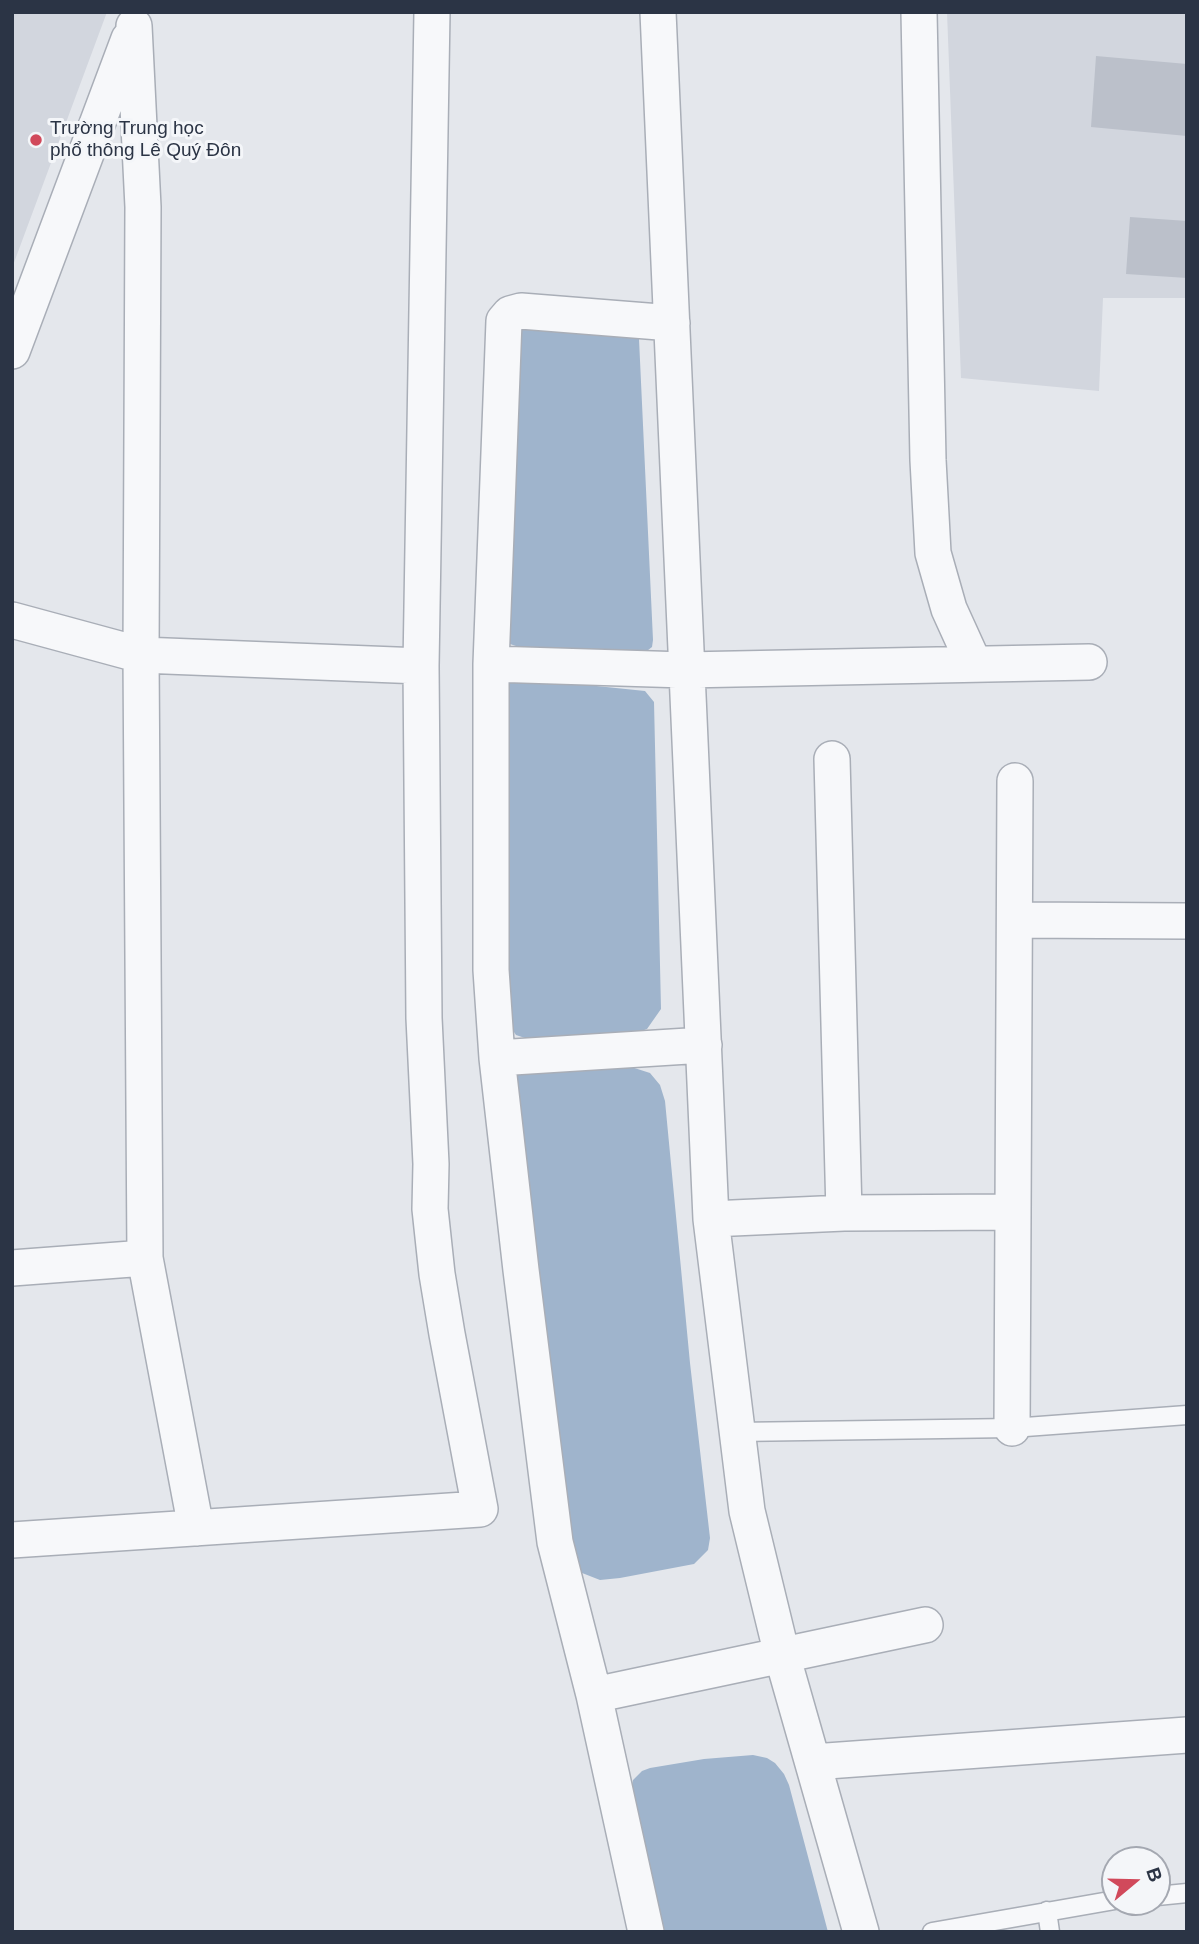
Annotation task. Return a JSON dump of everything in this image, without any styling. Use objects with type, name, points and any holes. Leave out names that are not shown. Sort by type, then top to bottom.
[{"type":"street","points":[[12,1540],[480,1509],[447,1334],[430,1209],[431,1164],[424,1018],[421,666],[432,12]]},
{"type":"street","points":[[658,12],[711,1219],[747,1511],[782,1655],[861,1932]]},
{"type":"street","points":[[919,12],[928,460],[933,554],[949,609],[974,664]]},
{"type":"street","points":[[136,19],[143,207],[141,655],[145,1258],[196,1528]]},
{"type":"street","points":[[13,346],[136,19]]},
{"type":"street","points":[[646,1932],[594,1695],[555,1542],[497,1058],[491,971],[491,664],[504,321],[510,314],[521,311],[672,323]]},
{"type":"street","points":[[12,620],[141,655],[421,666]]},
{"type":"street","points":[[491,664],[685,670],[1089,662]]},
{"type":"street","points":[[832,759],[844,1213]]},
{"type":"street","points":[[1012,1428],[1015,781]]},
{"type":"street","points":[[1014,920],[1187,921]]},
{"type":"street","points":[[497,1058],[704,1045]]},
{"type":"street","points":[[711,1219],[844,1213],[1013,1212]]},
{"type":"street","points":[[12,1268],[145,1258]]},
{"type":"street","points":[[594,1695],[925,1625]]},
{"type":"street","points":[[813,1762],[1187,1735]]},
{"type":"lane","points":[[736,1432],[1012,1428],[1187,1415]]},
{"type":"lane","points":[[932,1932],[1101,1902]]},
{"type":"lane","points":[[1047,1911],[1049,1932]]},
{"type":"shaded area","name":"Trường Trung học phổ thông Lê Quý Đôn","points":[[12,12],[107,12],[12,268]]},
{"type":"shaded area","points":[[947,12],[1187,14],[1187,298],[1103,298],[1099,391],[961,378]]},
{"type":"water","points":[[519,327],[635,334],[639,339],[653,640],[652,647],[643,654],[519,647],[507,643]]},
{"type":"water","points":[[519,678],[645,691],[654,702],[661,1009],[647,1029],[636,1033],[525,1038],[516,1035],[505,1019],[505,685]]},
{"type":"water","points":[[625,1065],[650,1073],[660,1085],[665,1101],[710,1538],[708,1550],[694,1564],[600,1580],[577,1571],[569,1562],[512,1080],[518,1074]]},
{"type":"water","points":[[753,1755],[775,1763],[789,1785],[828,1932],[652,1932],[631,1791],[633,1780],[642,1771],[650,1768],[704,1759]]},
{"type":"building","points":[[1096,56],[1187,64],[1187,136],[1091,127]]},
{"type":"building","points":[[1130,217],[1187,221],[1187,278],[1126,274]]},
{"type":"place","name":"Trường Trung học phổ thông Lê Quý Đôn","points":[[36,140]]}]
